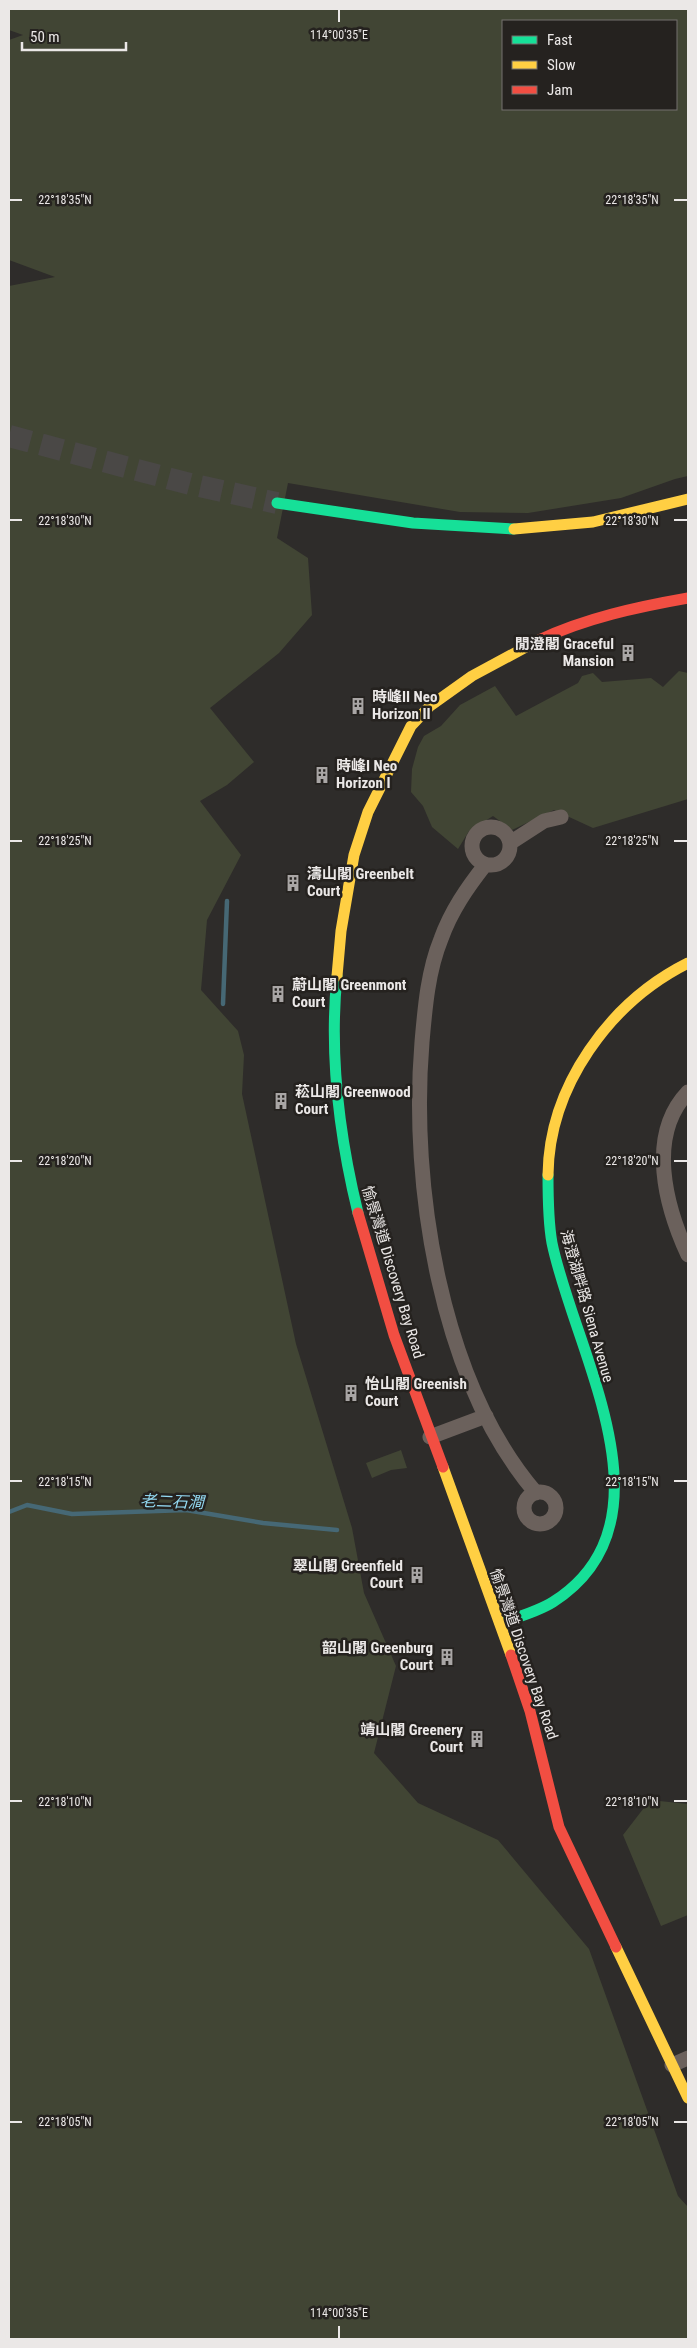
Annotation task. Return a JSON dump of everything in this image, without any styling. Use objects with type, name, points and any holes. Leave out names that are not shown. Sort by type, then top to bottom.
[{"type":"street","points":[[277,502],[359,516],[495,529],[571,525],[634,514],[688,498]]},
{"type":"street","name":"愉景灣道 Discovery Bay Road","points":[[688,598],[631,608],[553,633],[515,651],[446,694],[430,706],[411,726],[368,812],[354,855],[344,907],[335,996],[334,1047],[338,1105],[345,1159],[363,1233],[394,1335],[500,1623],[540,1744],[559,1826],[688,2098]]},
{"type":"street","points":[[510,843],[544,821],[561,817]]},
{"type":"street","points":[[491,827],[498,828],[510,843],[508,855],[498,864],[485,865],[472,852],[472,840],[480,830],[491,827]]},
{"type":"street","points":[[485,865],[467,887],[452,912],[440,939],[432,966],[423,1023],[419,1115],[426,1206],[433,1252],[455,1335],[486,1416],[513,1464],[536,1493]]},
{"type":"street","name":"海澄湖畔路 Siena Avenue","points":[[500,1623],[554,1602],[584,1574],[599,1553],[608,1530],[615,1490],[605,1423],[552,1243],[548,1221],[546,1188],[550,1150],[558,1110],[582,1058],[600,1032],[632,1001],[688,963]]},
{"type":"street","points":[[688,1092],[672,1114],[665,1133],[664,1154],[668,1195],[677,1229],[688,1255]]},
{"type":"street","points":[[430,1437],[486,1416]]},
{"type":"street","points":[[672,2065],[688,2058]]},
{"type":"green space","points":[[9,9],[688,9],[688,476],[621,498],[528,513],[460,512],[288,483],[277,538],[308,558],[312,615],[279,653],[210,708],[254,762],[227,785],[200,801],[241,855],[207,920],[201,990],[238,1031],[244,1055],[242,1094],[296,1344],[352,1528],[364,1593],[396,1666],[374,1753],[418,1803],[498,1840],[589,1949],[678,2196],[688,2207],[688,2339],[9,2339],[9,286],[55,277],[9,260],[9,40],[23,35],[9,30]]},
{"type":"green space","points":[[679,671],[688,673],[688,799],[593,828],[554,810],[512,830],[493,816],[469,831],[458,849],[432,827],[423,806],[411,792],[412,769],[418,747],[424,736],[441,726],[460,705],[495,686],[516,716],[578,683],[582,676],[593,673],[602,682],[651,678],[663,687]]},
{"type":"green space","points":[[401,1450],[407,1468],[391,1470],[372,1478],[366,1463]]},
{"type":"green space","points":[[650,1800],[688,1804],[688,1915],[661,1926],[623,1835]]},
{"type":"waterway","points":[[223,1004],[227,901]]},
{"type":"waterway","name":"老二石澗","points":[[9,1512],[27,1505],[72,1514],[186,1510],[263,1523],[337,1530]]},
{"type":"tunnel","points":[[9,436],[190,484],[277,503]]},
{"type":"traffic: fast","points":[[277,503],[413,523],[514,529]]},
{"type":"traffic: fast","points":[[337,976],[334,1036],[337,1095],[351,1184],[358,1213]]},
{"type":"traffic: fast","points":[[500,1623],[547,1606],[553,1602],[590,1568],[610,1527],[614,1481],[608,1433],[595,1383],[552,1243],[549,1218],[548,1175]]},
{"type":"traffic: slow","points":[[514,529],[593,522],[688,499]]},
{"type":"traffic: slow","points":[[337,976],[341,931],[354,855],[368,812],[411,726],[430,706],[472,676],[539,640]]},
{"type":"traffic: slow","points":[[548,1175],[551,1142],[559,1110],[572,1079],[589,1050],[633,1000],[660,980],[688,963]]},
{"type":"traffic: slow","points":[[443,1467],[511,1655]]},
{"type":"traffic: slow","points":[[616,1947],[688,2098]]},
{"type":"traffic: jam","points":[[539,640],[593,619],[688,598]]},
{"type":"traffic: jam","points":[[358,1213],[394,1335],[443,1467]]},
{"type":"traffic: jam","points":[[511,1655],[530,1711],[559,1827],[616,1947]]},
{"type":"place","name":"閒澄閣 Graceful Mansion","points":[[628,653]]},
{"type":"place","name":"時峰II Neo Horizon II","points":[[358,706]]},
{"type":"place","name":"時峰I Neo Horizon I","points":[[322,775]]},
{"type":"place","name":"濤山閣 Greenbelt Court","points":[[293,883]]},
{"type":"place","name":"蔚山閣 Greenmont Court","points":[[278,994]]},
{"type":"place","name":"菘山閣 Greenwood Court","points":[[281,1101]]},
{"type":"place","name":"怡山閣 Greenish Court","points":[[351,1393]]},
{"type":"place","name":"翠山閣 Greenfield Court","points":[[417,1575]]},
{"type":"place","name":"韶山閣 Greenburg Court","points":[[447,1657]]},
{"type":"place","name":"靖山閣 Greenery Court","points":[[477,1739]]}]
